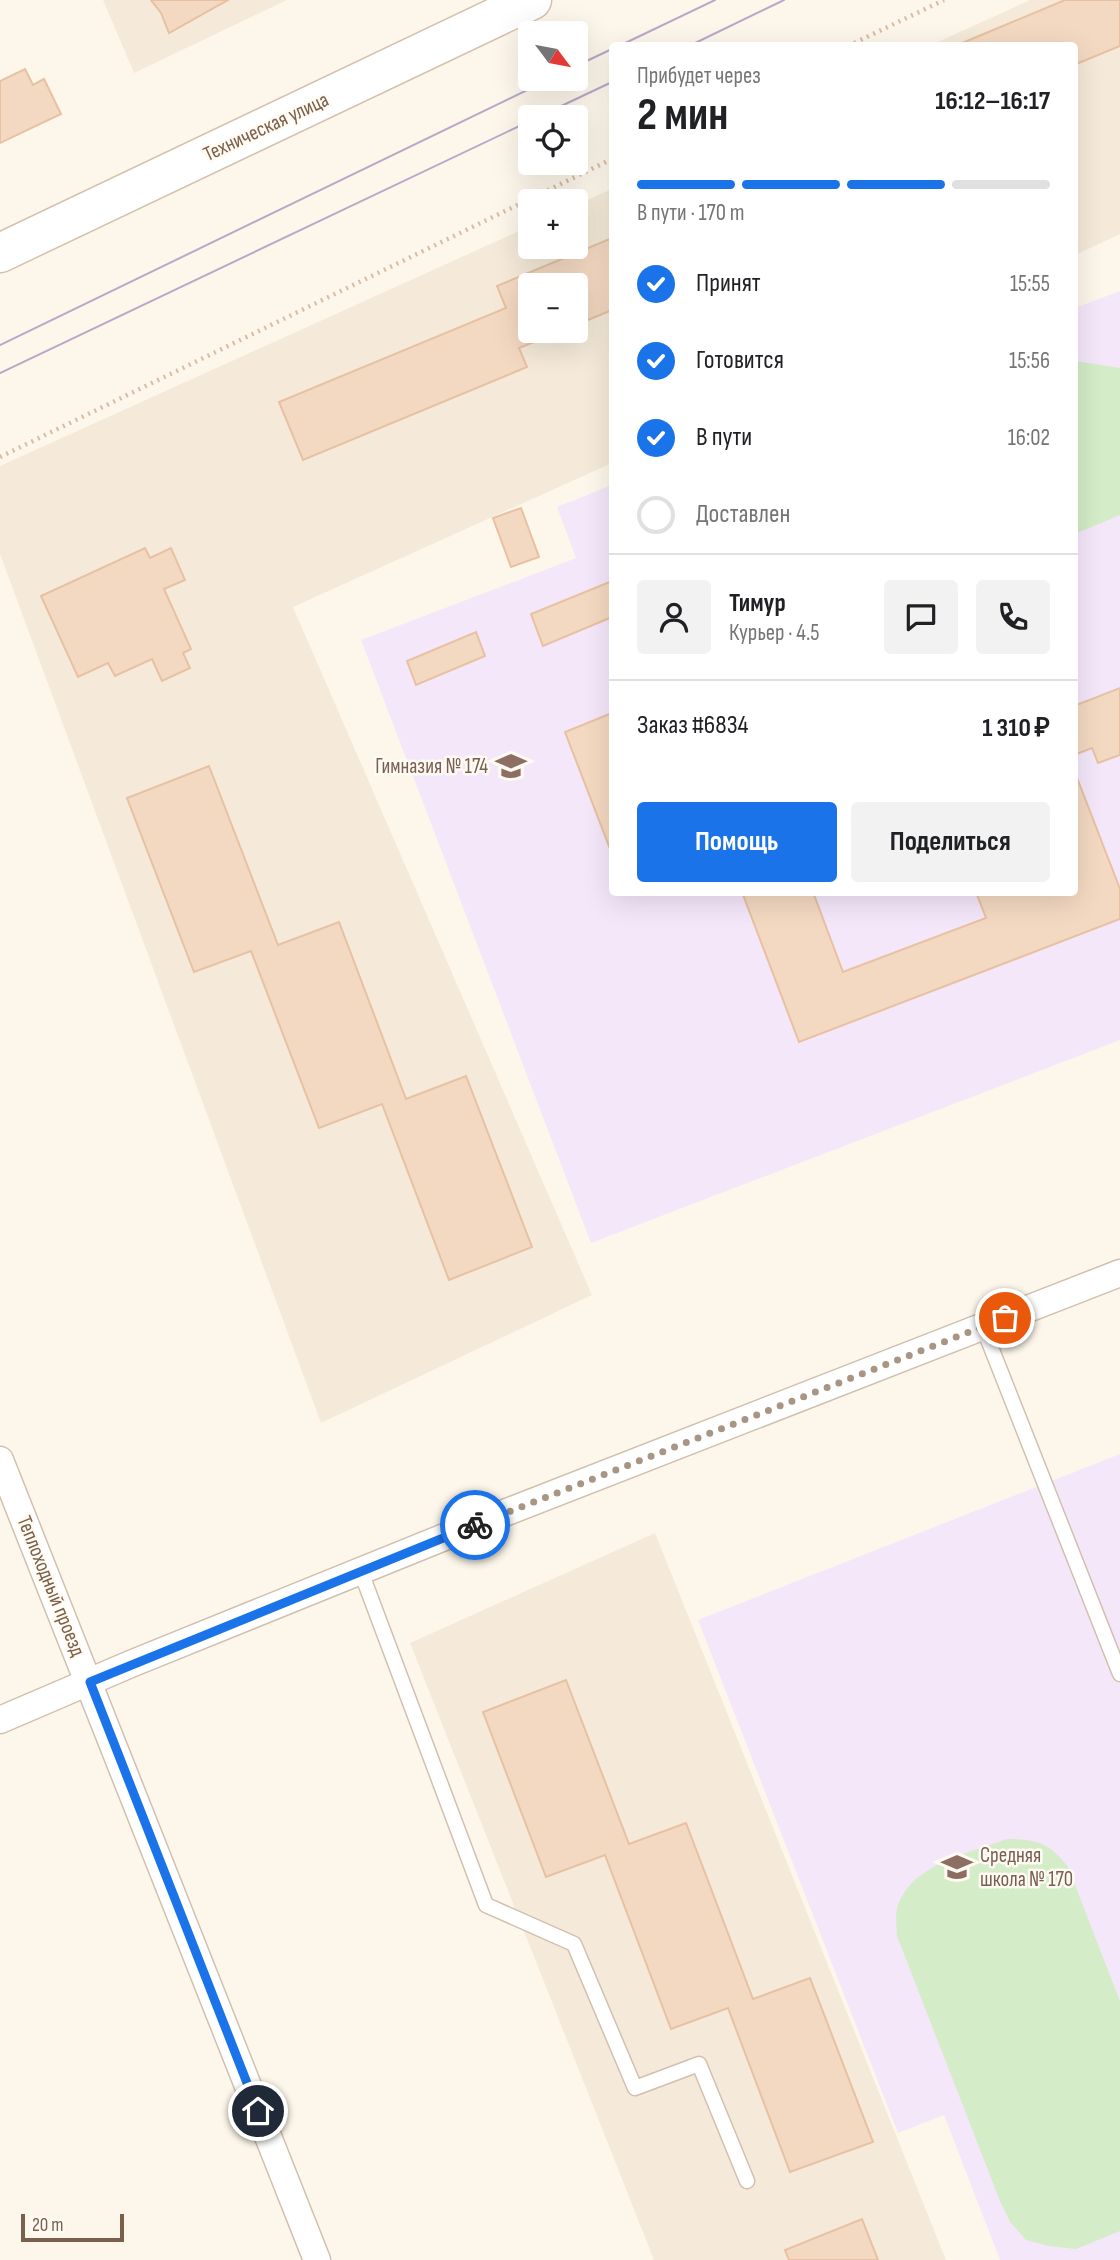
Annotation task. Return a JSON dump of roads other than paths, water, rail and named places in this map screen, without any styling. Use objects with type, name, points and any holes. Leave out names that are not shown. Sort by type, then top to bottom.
[{"type":"main road","name":"Техническая улица","points":[[0,253],[532,0]]},
{"type":"street","points":[[0,1720],[361,1572],[1120,1273]]},
{"type":"street","name":"Теплоходный проезд","points":[[0,1460],[317,2260]]},
{"type":"lane","points":[[982,1327],[1120,1674]]},
{"type":"lane","points":[[361,1572],[486,1905],[574,1944],[635,2088],[699,2064],[747,2181]]},
{"type":"tram line","points":[[627,42],[715,0]]},
{"type":"tram line","points":[[697,42],[784,0]]},
{"type":"tram line","points":[[588,60],[609,50]]},
{"type":"tram line","points":[[563,105],[609,83]]},
{"type":"tram line","points":[[0,345],[525,91]]},
{"type":"tram line","points":[[0,373],[518,127]]},
{"type":"place","name":"Гимназия № 174","points":[[511,766]]},
{"type":"place","name":"Средняя школа № 170","points":[[957,1867]]}]
